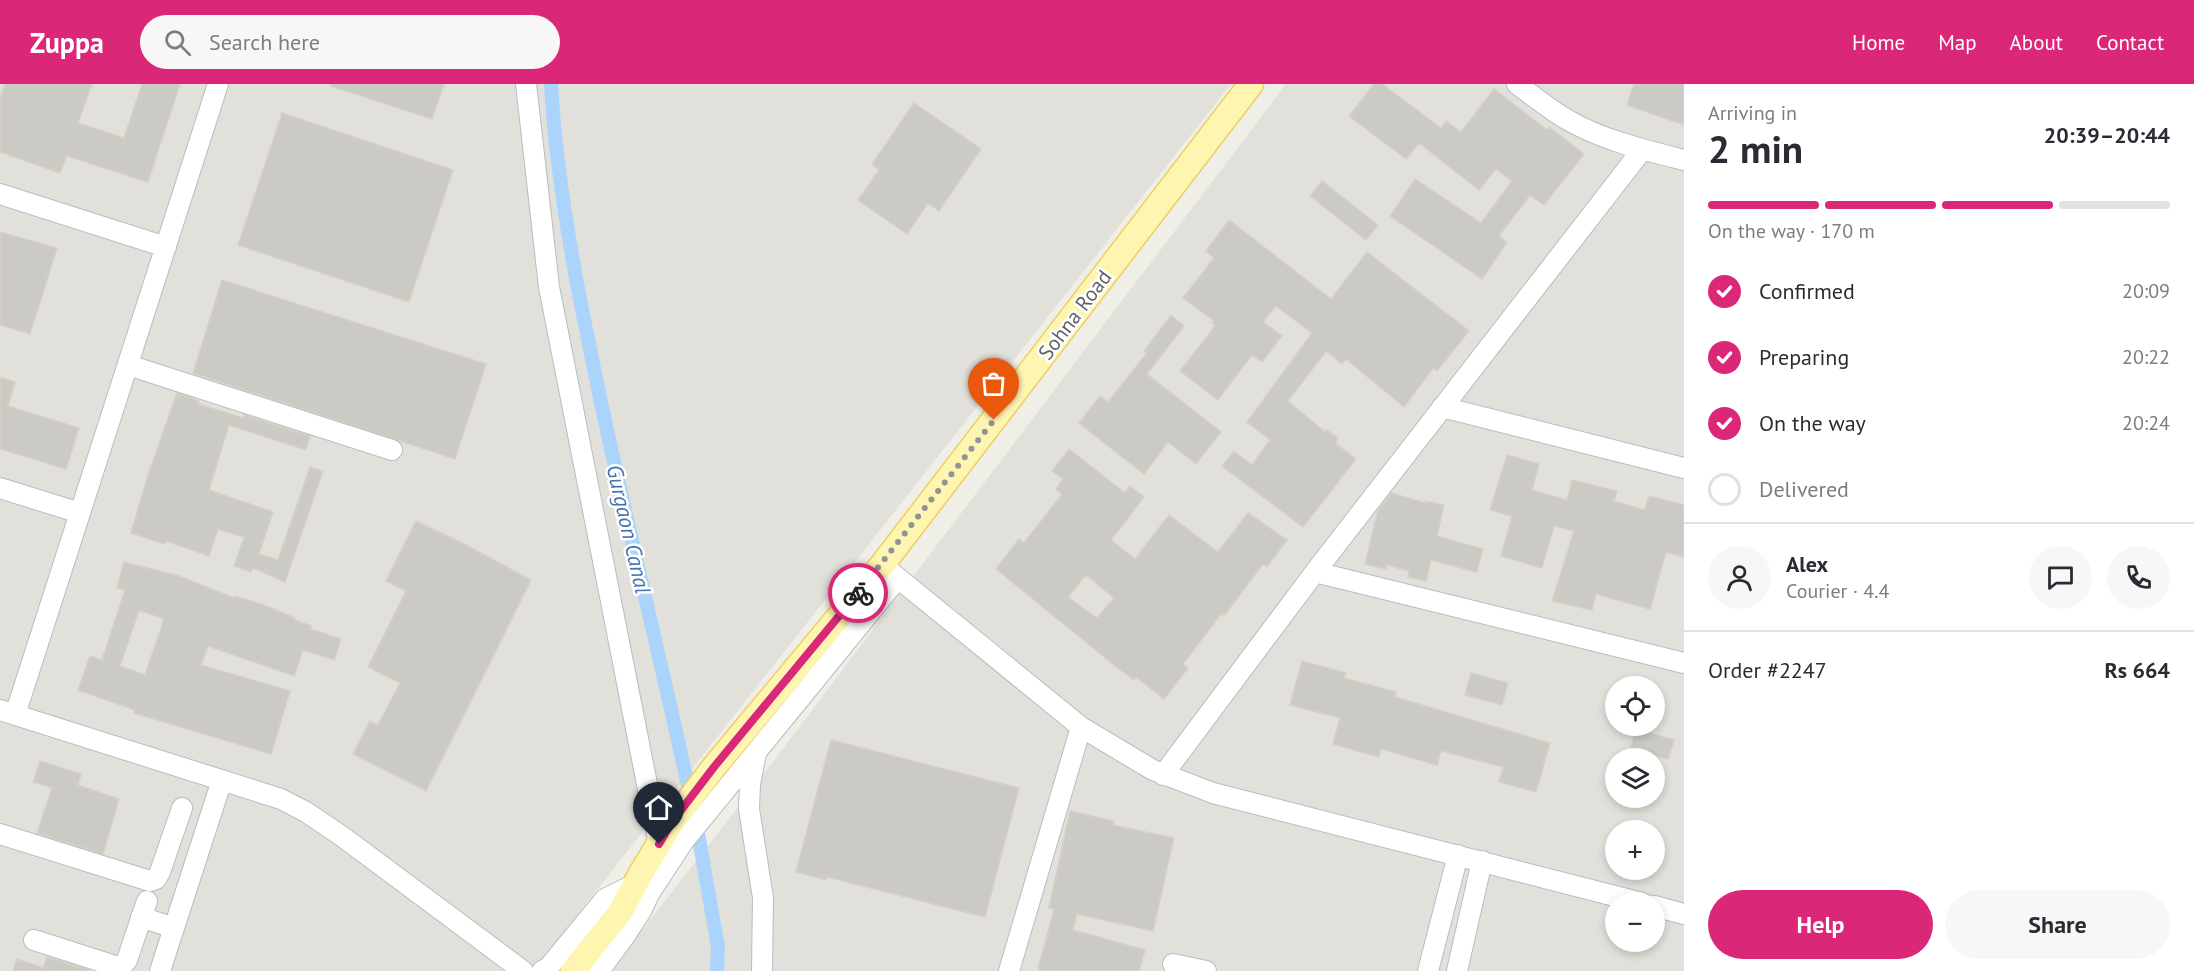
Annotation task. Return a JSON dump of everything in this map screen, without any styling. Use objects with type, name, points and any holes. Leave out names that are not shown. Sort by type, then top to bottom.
[{"type":"main road","name":"Sohna Road","points":[[573,971],[621,911],[642,889],[659,844],[678,832],[714,767],[890,571],[1251,84]]},
{"type":"street","points":[[218,84],[80,513],[8,712],[280,799],[306,812],[523,971]]},
{"type":"street","points":[[526,84],[549,287],[659,844]]},
{"type":"street","points":[[1517,84],[1566,119],[1590,131],[1642,150],[1684,160]]},
{"type":"street","points":[[1163,775],[1314,572],[1642,150]]},
{"type":"street","points":[[0,194],[166,247]]},
{"type":"street","points":[[128,365],[392,450]]},
{"type":"street","points":[[1442,407],[1684,468]]},
{"type":"street","points":[[0,488],[80,513]]},
{"type":"street","points":[[599,971],[624,938],[642,889],[678,832],[720,795],[756,751],[890,571],[1081,727],[1137,762],[1163,775],[1213,793],[1605,893]]},
{"type":"street","points":[[1314,572],[1684,663]]},
{"type":"street","points":[[1009,971],[1081,727]]},
{"type":"street","points":[[756,751],[750,784],[749,809],[763,898],[762,971]]},
{"type":"street","points":[[160,971],[222,780]]},
{"type":"street","points":[[156,879],[181,810],[209,821]]},
{"type":"street","points":[[0,834],[150,881],[156,879],[187,889]]},
{"type":"street","points":[[1428,971],[1458,855]]},
{"type":"street","points":[[1457,971],[1482,861]]},
{"type":"street","points":[[542,971],[548,968],[605,899],[642,889]]},
{"type":"street","points":[[34,940],[115,966],[129,968],[127,960],[144,909],[174,928]]},
{"type":"street","points":[[1665,909],[1684,914]]},
{"type":"street","points":[[1173,964],[1206,971]]},
{"type":"shaded area","points":[[0,84],[1231,84],[533,971],[0,971]]},
{"type":"shaded area","points":[[1286,84],[1684,84],[1684,971],[610,971],[753,788]]},
{"type":"building","points":[[5,84],[92,84],[78,123],[124,138],[142,84],[180,84],[148,182],[67,156],[60,173],[0,152],[0,99]]},
{"type":"building","points":[[331,84],[444,84],[432,119],[331,86]]},
{"type":"building","points":[[1374,84],[1382,84],[1441,128],[1446,121],[1461,132],[1494,89],[1547,130],[1549,127],[1584,154],[1544,205],[1530,195],[1499,236],[1507,242],[1482,279],[1390,216],[1415,179],[1481,223],[1512,181],[1496,169],[1479,190],[1419,143],[1406,159],[1349,116]]},
{"type":"building","points":[[1634,84],[1684,84],[1684,125],[1627,105]]},
{"type":"building","points":[[914,103],[981,149],[939,211],[928,203],[907,234],[858,200],[879,170],[872,164]]},
{"type":"building","points":[[282,113],[453,170],[409,302],[238,245]]},
{"type":"building","points":[[1322,181],[1378,225],[1366,240],[1310,196]]},
{"type":"building","points":[[1229,220],[1331,299],[1367,252],[1469,331],[1437,371],[1433,368],[1404,407],[1346,359],[1342,364],[1326,351],[1288,401],[1325,432],[1327,430],[1338,438],[1335,443],[1356,459],[1303,527],[1222,466],[1234,451],[1252,465],[1270,440],[1247,422],[1312,333],[1276,306],[1263,322],[1282,336],[1262,362],[1252,355],[1218,400],[1180,371],[1215,326],[1212,323],[1214,321],[1183,298],[1214,258],[1206,251]]},
{"type":"building","points":[[0,232],[57,248],[30,334],[0,325]]},
{"type":"building","points":[[222,280],[486,364],[455,459],[193,373]]},
{"type":"building","points":[[1171,315],[1184,326],[1147,374],[1221,432],[1196,464],[1168,442],[1144,474],[1079,423],[1100,396],[1108,402],[1147,353],[1144,351]]},
{"type":"building","points":[[0,377],[15,382],[8,406],[79,428],[66,469],[0,449]]},
{"type":"building","points":[[177,393],[199,401],[198,404],[243,418],[244,415],[310,436],[306,450],[229,425],[209,490],[273,512],[259,554],[278,560],[310,467],[323,471],[285,582],[253,568],[251,572],[234,566],[244,537],[218,529],[209,556],[166,541],[165,544],[131,533],[148,475]]},
{"type":"building","points":[[1069,449],[1125,493],[1130,486],[1144,497],[1111,540],[1135,559],[1169,515],[1218,552],[1248,513],[1287,540],[1267,567],[1263,564],[1224,616],[1221,614],[1183,664],[1188,668],[1164,699],[1136,677],[1134,680],[1119,669],[996,569],[1019,539],[1024,543],[1062,494],[1056,489],[1063,479],[1052,471]],"holes":[[[1086,575],[1114,598],[1097,618],[1068,597]]]},
{"type":"building","points":[[1507,455],[1539,464],[1532,490],[1567,500],[1572,480],[1617,491],[1614,501],[1645,510],[1649,496],[1684,505],[1684,557],[1666,552],[1650,609],[1596,594],[1592,610],[1552,601],[1574,531],[1554,526],[1542,568],[1501,556],[1512,516],[1490,510]]},
{"type":"building","points":[[1391,493],[1425,503],[1425,501],[1444,505],[1437,536],[1483,549],[1477,572],[1431,560],[1426,581],[1408,577],[1409,571],[1387,565],[1386,569],[1365,564],[1378,510]]},
{"type":"building","points":[[416,521],[531,580],[426,791],[353,754],[370,721],[378,725],[400,683],[368,667],[406,591],[386,581]]},
{"type":"building","points":[[124,562],[179,576],[234,598],[234,596],[264,605],[311,626],[310,629],[341,639],[334,660],[303,650],[294,676],[208,646],[201,665],[290,691],[271,754],[134,713],[135,710],[78,690],[90,656],[102,660],[125,590],[117,588]],"holes":[[[139,610],[164,619],[145,675],[120,666]]]},
{"type":"building","points":[[1302,661],[1346,673],[1344,678],[1396,692],[1395,697],[1550,743],[1536,792],[1499,782],[1503,767],[1441,751],[1437,765],[1381,749],[1379,757],[1333,744],[1340,718],[1290,705]]},
{"type":"building","points":[[1471,673],[1508,683],[1502,705],[1465,695]]},
{"type":"building","points":[[1634,736],[1660,736],[1674,740],[1668,759],[1665,758],[1665,748],[1630,748]]},
{"type":"building","points":[[831,740],[1019,788],[985,917],[827,877],[826,880],[796,872]]},
{"type":"building","points":[[40,761],[81,774],[78,785],[119,799],[103,854],[37,833],[52,788],[33,782]]},
{"type":"building","points":[[1070,811],[1114,821],[1113,825],[1174,838],[1153,931],[1077,914],[1073,930],[1145,950],[1139,971],[1045,971],[1038,969],[1054,909],[1049,908]]},
{"type":"building","points":[[47,957],[89,971],[13,971],[17,959],[43,968]]},
{"type":"waterway","name":"Gurgaon Canal","points":[[551,84],[560,182],[582,312],[691,800]]},
{"type":"waterway","name":"Gurgaon Canal","points":[[696,822],[718,947],[717,971]]},
{"type":"way so far","points":[[858,593],[994,420]]},
{"type":"route","points":[[659,844],[672,822],[714,767],[858,593]]}]
